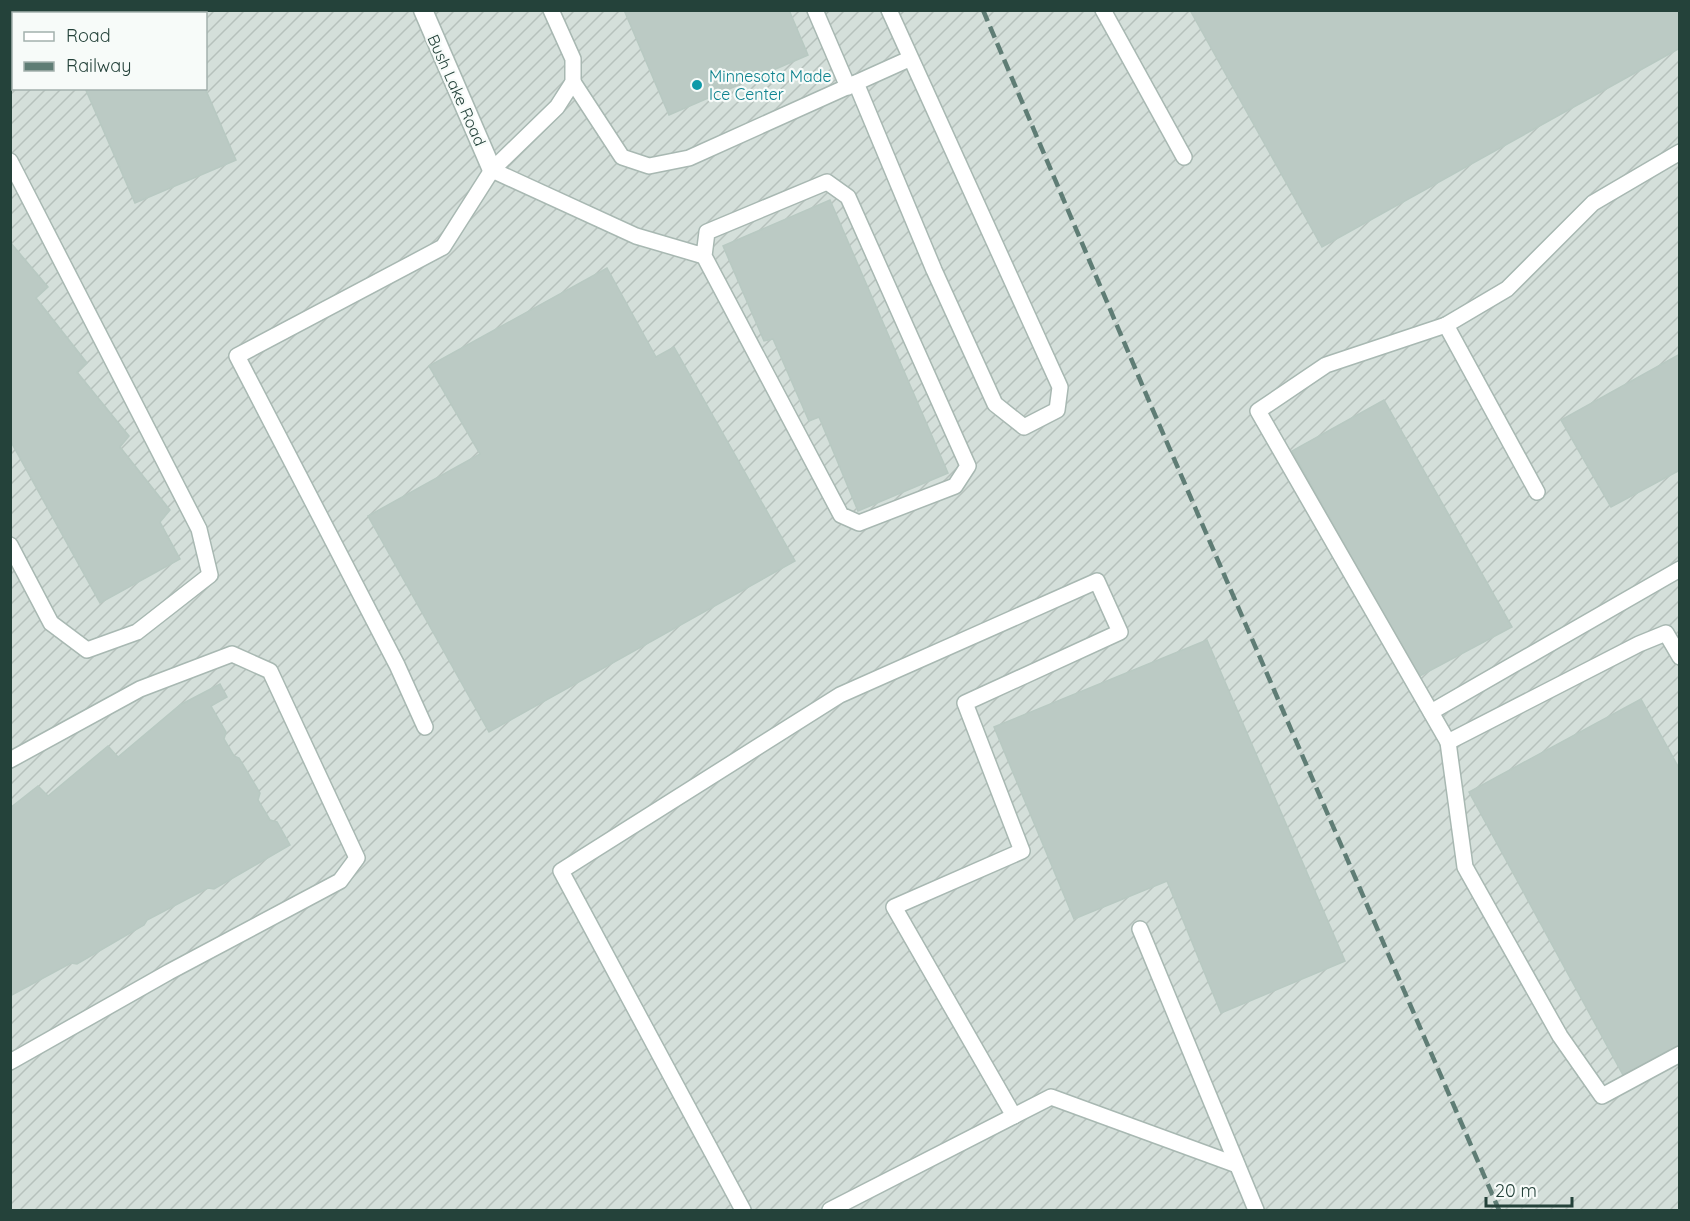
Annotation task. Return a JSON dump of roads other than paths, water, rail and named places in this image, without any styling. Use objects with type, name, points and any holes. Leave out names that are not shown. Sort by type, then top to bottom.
[{"type":"street","name":"Bush Lake Road","points":[[423,10],[492,170]]},
{"type":"lane","points":[[425,728],[397,665],[237,356],[443,247],[492,170],[557,107],[573,82],[573,59],[551,10]]},
{"type":"lane","points":[[815,10],[852,85],[995,404],[1024,427],[1057,410],[1060,387],[909,59],[889,10]]},
{"type":"lane","points":[[1103,10],[1184,157]]},
{"type":"lane","points":[[573,82],[622,157],[649,166],[689,158],[909,59]]},
{"type":"lane","points":[[1680,152],[1593,203],[1507,289],[1446,326],[1326,366],[1258,411],[1448,742],[1465,867],[1560,1036],[1602,1096],[1680,1054]]},
{"type":"lane","points":[[10,161],[199,529],[210,575],[137,632],[87,650],[51,622],[10,545]]},
{"type":"lane","points":[[492,170],[636,236],[704,256],[841,515],[859,523],[955,486],[968,466],[848,197],[827,182],[707,232],[704,256]]},
{"type":"lane","points":[[1446,326],[1537,492]]},
{"type":"lane","points":[[1431,712],[1680,569]]},
{"type":"lane","points":[[743,1210],[561,871],[840,695],[1097,581],[1120,632],[965,703],[1022,851],[894,907],[1014,1116]]},
{"type":"lane","points":[[1448,742],[1639,644],[1666,633],[1680,657]]},
{"type":"lane","points":[[10,760],[140,689],[232,654],[270,671],[357,858],[340,881],[169,972],[10,1062]]},
{"type":"lane","points":[[1140,929],[1256,1210]]},
{"type":"lane","points":[[830,1210],[1051,1097],[1237,1165]]},
{"type":"railway","points":[[983,10],[1152,408],[1499,1210]]},
{"type":"place","name":"Minnesota Made Ice Center","points":[[697,85]]}]
